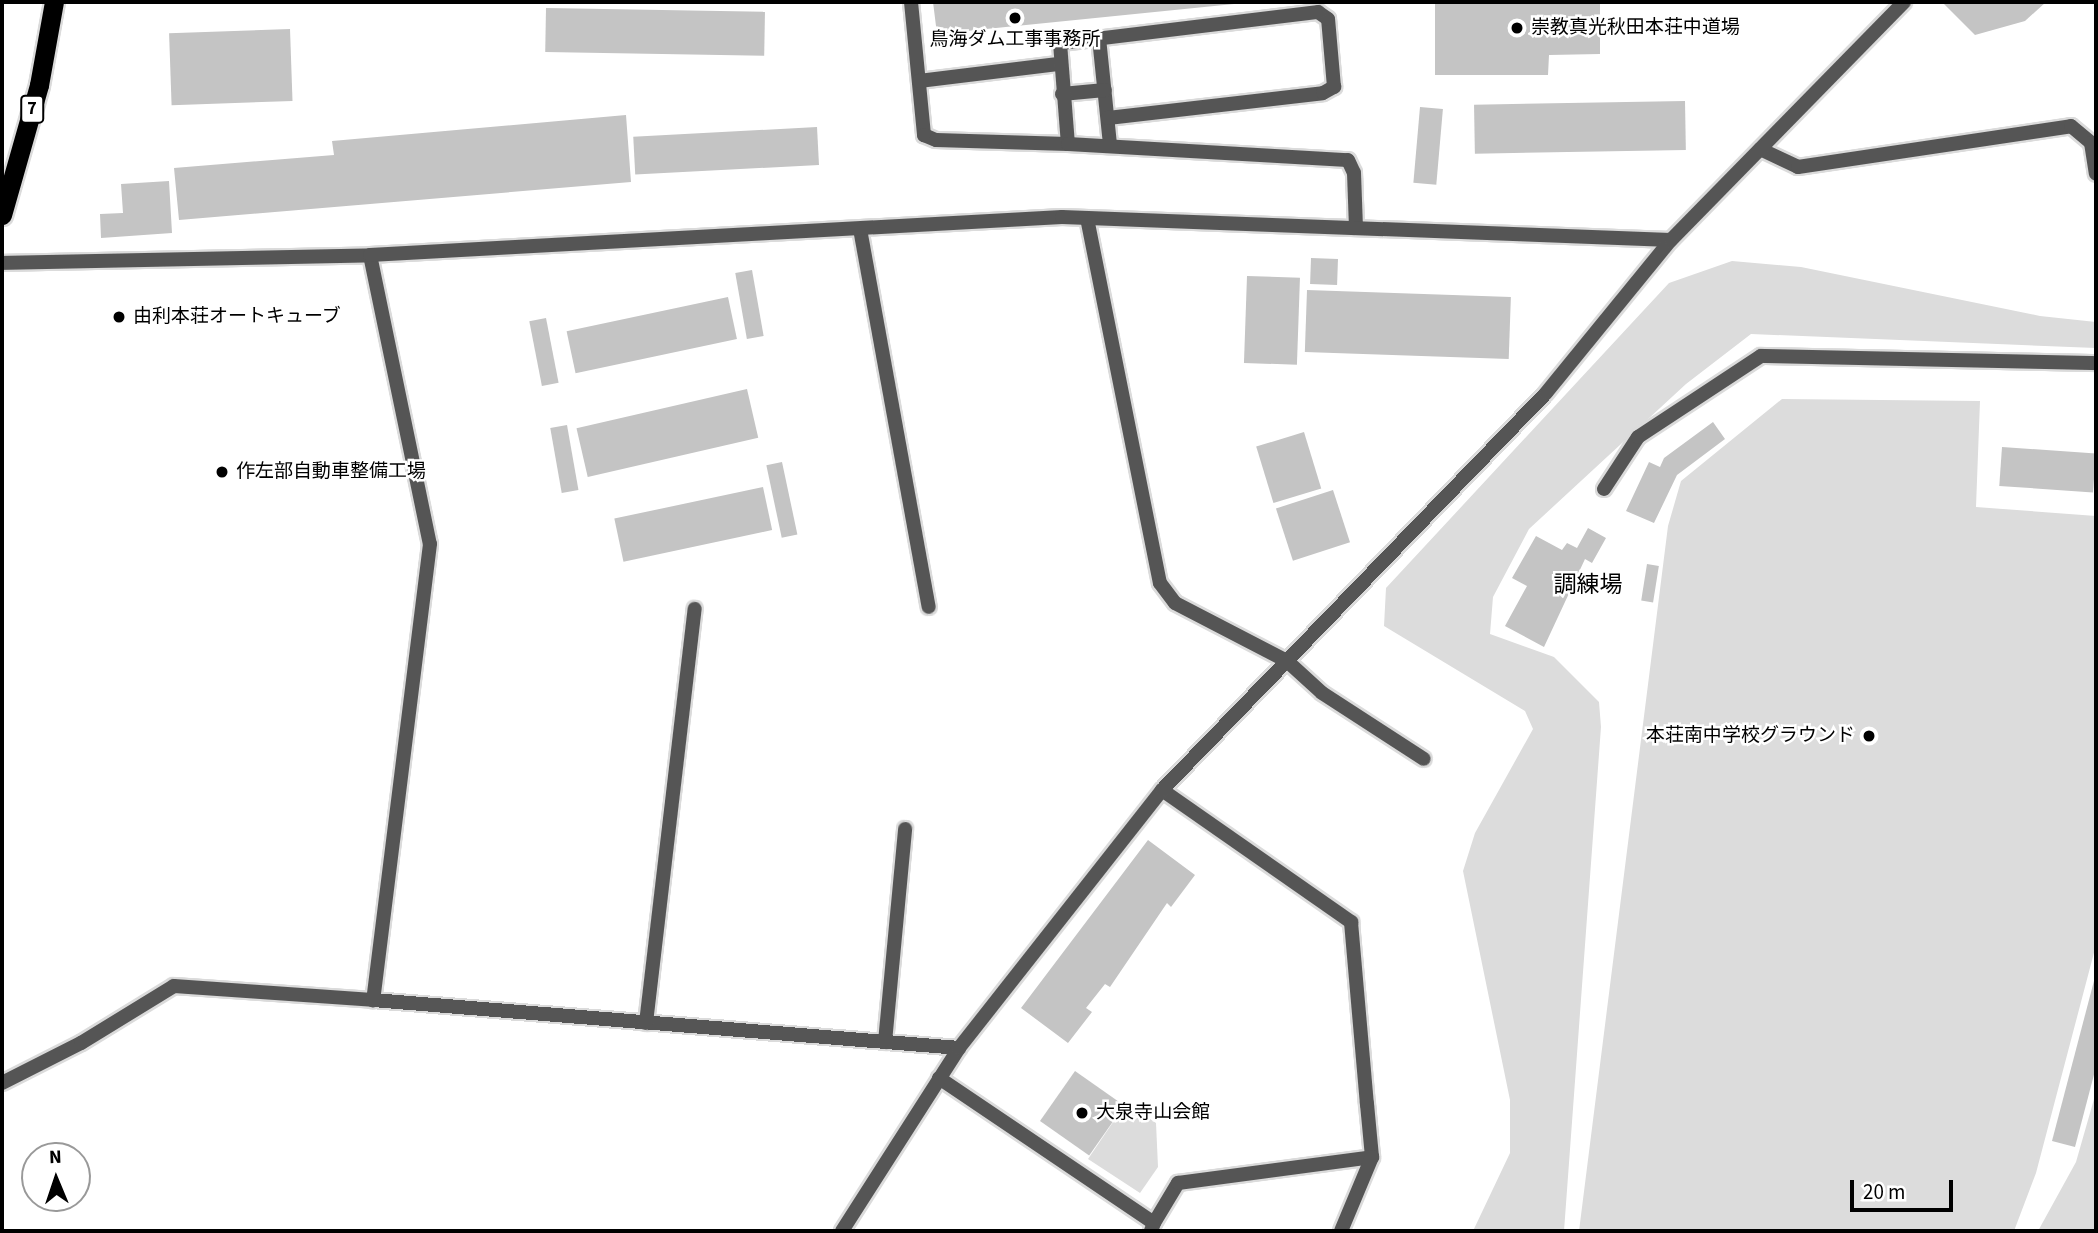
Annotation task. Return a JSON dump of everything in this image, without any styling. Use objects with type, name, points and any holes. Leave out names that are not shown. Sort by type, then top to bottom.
[{"type":"highway","name":"7","points":[[2,215],[39,85],[54,2]]},
{"type":"street","points":[[911,2],[924,135],[936,140],[1110,145],[1348,160],[1354,173],[1356,228]]},
{"type":"street","points":[[842,1231],[959,1048],[1162,790],[1546,393],[1671,240],[1904,2]]},
{"type":"street","points":[[1068,144],[1058,64],[1060,43],[1318,12],[1328,19],[1334,87],[1323,93],[1108,118]]},
{"type":"street","points":[[1099,38],[1110,145]]},
{"type":"street","points":[[919,80],[1058,64]]},
{"type":"street","points":[[1062,94],[1105,89]]},
{"type":"street","points":[[1760,149],[1798,167],[2071,126],[2091,143],[2096,174]]},
{"type":"street","points":[[2,263],[370,255],[1087,218],[1671,240]]},
{"type":"street","points":[[1087,218],[1160,583],[1175,603],[1287,661],[1322,693],[1424,759]]},
{"type":"street","points":[[860,229],[929,607]]},
{"type":"street","points":[[370,255],[430,544],[373,1000]]},
{"type":"street","points":[[1604,489],[1638,437],[1761,356],[2096,363]]},
{"type":"street","points":[[646,1023],[695,609]]},
{"type":"street","points":[[1162,790],[1352,922],[1372,1157],[1341,1231]]},
{"type":"street","points":[[885,1042],[905,830]]},
{"type":"street","points":[[2,1083],[82,1044],[174,986],[959,1048]]},
{"type":"street","points":[[939,1078],[1153,1227],[1178,1183],[1372,1157]]},
{"type":"shaded area","points":[[1732,261],[1801,267],[2040,316],[2096,322],[2096,348],[1751,334],[1686,384],[1529,529],[1493,597],[1490,634],[1554,657],[1599,702],[1601,727],[1564,1231],[1473,1231],[1510,1153],[1510,1100],[1463,871],[1475,833],[1533,729],[1525,711],[1384,626],[1386,588],[1669,283]]},
{"type":"shaded area","name":"本荘南中学校グラウンド","points":[[1782,399],[1980,401],[1976,507],[2096,516],[2096,945],[2036,1173],[2014,1231],[1579,1231],[1668,526],[1681,481]]},
{"type":"shaded area","points":[[2096,1092],[2096,1231],[2038,1231],[2076,1162]]},
{"type":"shaded area","points":[[1126,1103],[1156,1123],[1158,1167],[1140,1193],[1088,1159]]},
{"type":"building","name":"鳥海ダム工事事務所","points":[[933,2],[1234,2],[1234,4],[937,34]]},
{"type":"building","name":"崇教真光秋田本荘中道場","points":[[1435,2],[1600,2],[1600,54],[1549,55],[1548,75],[1435,75]]},
{"type":"building","points":[[1942,2],[2046,2],[2025,21],[1975,35]]},
{"type":"building","points":[[546,8],[765,12],[764,56],[545,52]]},
{"type":"building","points":[[290,29],[293,101],[172,105],[169,33]]},
{"type":"building","points":[[1685,101],[1686,150],[1475,154],[1474,105]]},
{"type":"building","points":[[1420,107],[1443,109],[1436,185],[1413,183]]},
{"type":"building","points":[[626,115],[631,182],[179,220],[174,168],[334,155],[332,141]]},
{"type":"building","points":[[817,127],[819,165],[635,175],[633,137]]},
{"type":"building","points":[[169,181],[172,233],[101,238],[100,214],[123,213],[121,184]]},
{"type":"building","points":[[1311,258],[1338,259],[1337,285],[1310,284]]},
{"type":"building","points":[[752,270],[764,336],[747,339],[735,273]]},
{"type":"building","points":[[1247,276],[1300,278],[1297,365],[1244,363]]},
{"type":"building","points":[[1307,290],[1511,297],[1509,359],[1305,352]]},
{"type":"building","points":[[728,297],[737,339],[576,373],[567,331]]},
{"type":"building","points":[[546,318],[559,383],[542,386],[529,321]]},
{"type":"building","points":[[747,389],[758,438],[588,477],[576,428]]},
{"type":"building","points":[[1713,422],[1725,439],[1677,475],[1654,523],[1626,511],[1649,462],[1660,467],[1664,458]]},
{"type":"building","points":[[567,425],[578,490],[562,493],[550,428]]},
{"type":"building","points":[[1304,432],[1321,488],[1273,503],[1256,447]]},
{"type":"building","points":[[2002,447],[2096,454],[2093,492],[1999,486]]},
{"type":"building","points":[[782,462],[797,534],[782,538],[766,465]]},
{"type":"building","points":[[763,487],[772,530],[623,562],[614,519]]},
{"type":"building","points":[[1333,490],[1350,542],[1293,561],[1276,509]]},
{"type":"building","points":[[1588,528],[1606,538],[1592,563],[1585,559],[1544,647],[1505,626],[1527,586],[1512,578],[1536,536],[1562,550],[1567,543],[1577,548]]},
{"type":"building","points":[[1647,564],[1659,566],[1653,602],[1641,601]]},
{"type":"building","points":[[1148,840],[1195,875],[1171,907],[1167,903],[1110,987],[1105,984],[1086,1008],[1092,1012],[1068,1043],[1021,1008]]},
{"type":"building","points":[[2095,977],[2096,1067],[2075,1147],[2052,1141]]},
{"type":"building","name":"大泉寺山会館","points":[[1075,1071],[1124,1105],[1089,1155],[1040,1121]]},
{"type":"place","name":"鳥海ダム工事事務所","points":[[1015,18]]},
{"type":"place","name":"崇教真光秋田本荘中道場","points":[[1517,28]]},
{"type":"place","name":"由利本荘オートキューブ","points":[[119,317]]},
{"type":"place","name":"作左部自動車整備工場","points":[[222,472]]},
{"type":"place","name":"本荘南中学校グラウンド","points":[[1869,736]]},
{"type":"place","name":"大泉寺山会館","points":[[1082,1113]]},
{"type":"district","name":"調練場","points":[[1588,585]]}]
